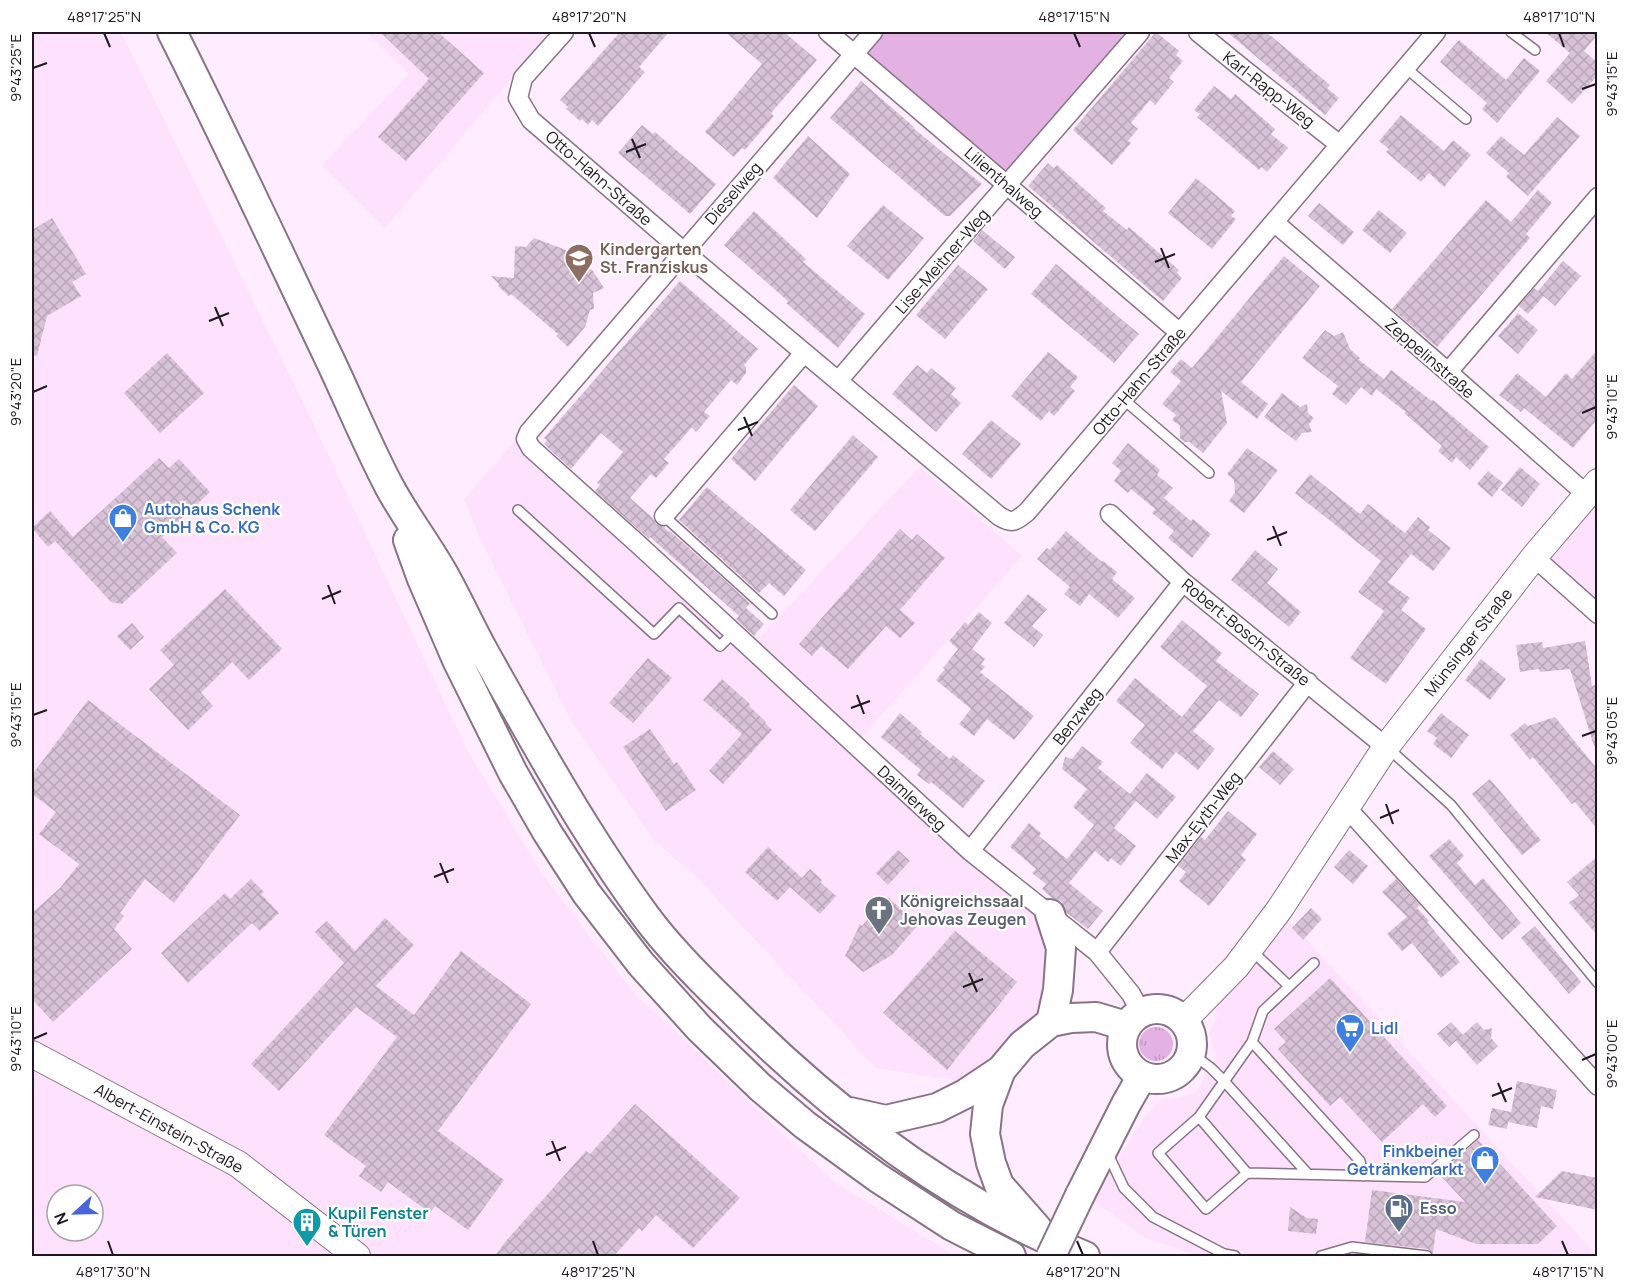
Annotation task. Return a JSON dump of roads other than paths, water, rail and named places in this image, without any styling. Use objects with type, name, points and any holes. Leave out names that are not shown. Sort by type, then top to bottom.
[{"type":"main road","points":[[172,32],[390,487],[443,573],[482,648],[564,790],[598,846],[649,920],[698,977],[756,1035],[840,1109],[908,1159],[1050,1249],[1085,1257]]},
{"type":"main road","points":[[390,487],[422,579],[457,660],[513,773],[587,894],[641,964],[700,1029],[760,1087],[806,1125],[878,1178],[952,1226],[1011,1257]]},
{"type":"main road","points":[[1050,914],[1061,948],[1058,990],[1051,1022]]},
{"type":"main road","points":[[840,1109],[886,1120],[937,1108],[965,1094],[1000,1070],[1022,1045],[1051,1022],[1096,1017],[1133,1019],[1153,1009],[1163,1009],[1175,1014],[1188,1028],[1191,1053],[1185,1065],[1176,1074],[1152,1079],[1142,1076],[1131,1068],[1124,1057],[1122,1041],[1133,1019]]},
{"type":"main road","points":[[1000,1070],[988,1105],[985,1134],[991,1163],[999,1185],[1050,1249]]},
{"type":"main road","points":[[1050,1249],[1142,1076]]},
{"type":"street","name":"Otto-Hahn-Straße","points":[[564,32],[523,78],[518,98],[531,120],[804,353],[999,516],[1008,521],[1017,521],[1027,512],[1437,32]]},
{"type":"street","name":"Lilienthalweg","points":[[828,32],[1180,333]]},
{"type":"street","name":"Dieselweg","points":[[526,439],[529,432],[683,251],[873,32]]},
{"type":"street","name":"Lise-Meitner-Weg","points":[[838,381],[1140,32]]},
{"type":"street","name":"Karl-Rapp-Weg","points":[[1198,32],[1340,145]]},
{"type":"street","points":[[1448,372],[1598,197]]},
{"type":"street","name":"Zeppelinstraße","points":[[1274,222],[1448,372],[1592,488]]},
{"type":"street","points":[[664,516],[804,353]]},
{"type":"street","name":"Daimlerweg","points":[[526,439],[531,448],[970,851],[1097,952],[1131,994],[1133,1019]]},
{"type":"street","name":"Münsinger Straße","points":[[1183,1021],[1236,967],[1279,910],[1386,747],[1533,557],[1592,488]]},
{"type":"street","name":"Robert-Bosch-Straße","points":[[1110,514],[1183,582],[1386,747]]},
{"type":"street","points":[[1533,557],[1598,614]]},
{"type":"street","name":"Benzweg","points":[[970,851],[1183,582]]},
{"type":"street","name":"Max-Eyth-Weg","points":[[1097,952],[1308,682]]},
{"type":"street","points":[[1346,807],[1598,1086]]},
{"type":"street","name":"Albert-Einstein-Straße","points":[[32,1054],[238,1164],[357,1257]]},
{"type":"lane","points":[[1511,32],[1535,50]]},
{"type":"lane","points":[[1406,68],[1466,120]]},
{"type":"lane","points":[[1123,399],[1209,473]]},
{"type":"lane","points":[[518,510],[654,634],[679,608],[720,646],[733,633]]},
{"type":"lane","points":[[664,516],[772,614]]},
{"type":"lane","points":[[1386,747],[1451,805],[1598,983]]},
{"type":"lane","points":[[1249,949],[1289,986]]},
{"type":"lane","points":[[1314,963],[1263,1011],[1252,1042],[1198,1117],[1158,1153],[1206,1209],[1247,1173],[1425,1178],[1474,1135]]},
{"type":"lane","points":[[1252,1042],[1360,1161],[1362,1176]]},
{"type":"lane","points":[[1191,1053],[1224,1081],[1308,1174]]},
{"type":"lane","points":[[1198,1117],[1247,1173]]},
{"type":"lane","points":[[1105,1146],[1124,1188],[1153,1217],[1224,1254],[1235,1257]]},
{"type":"lane","points":[[1322,1257],[1352,1247],[1427,1257]]},
{"type":"place","name":"Kindergarten St. Franziskus","points":[[579,284]]},
{"type":"place","name":"Autohaus Schenk GmbH & Co. KG","points":[[123,544]]},
{"type":"place","name":"Königreichssaal Jehovas Zeugen","points":[[879,936]]},
{"type":"place","name":"Lidl","points":[[1350,1054]]},
{"type":"place","name":"Finkbeiner Getränkemarkt","points":[[1485,1186]]},
{"type":"place","name":"Esso","points":[[1399,1234]]},
{"type":"place","name":"Kupil Fenster & Türen","points":[[307,1248]]}]
